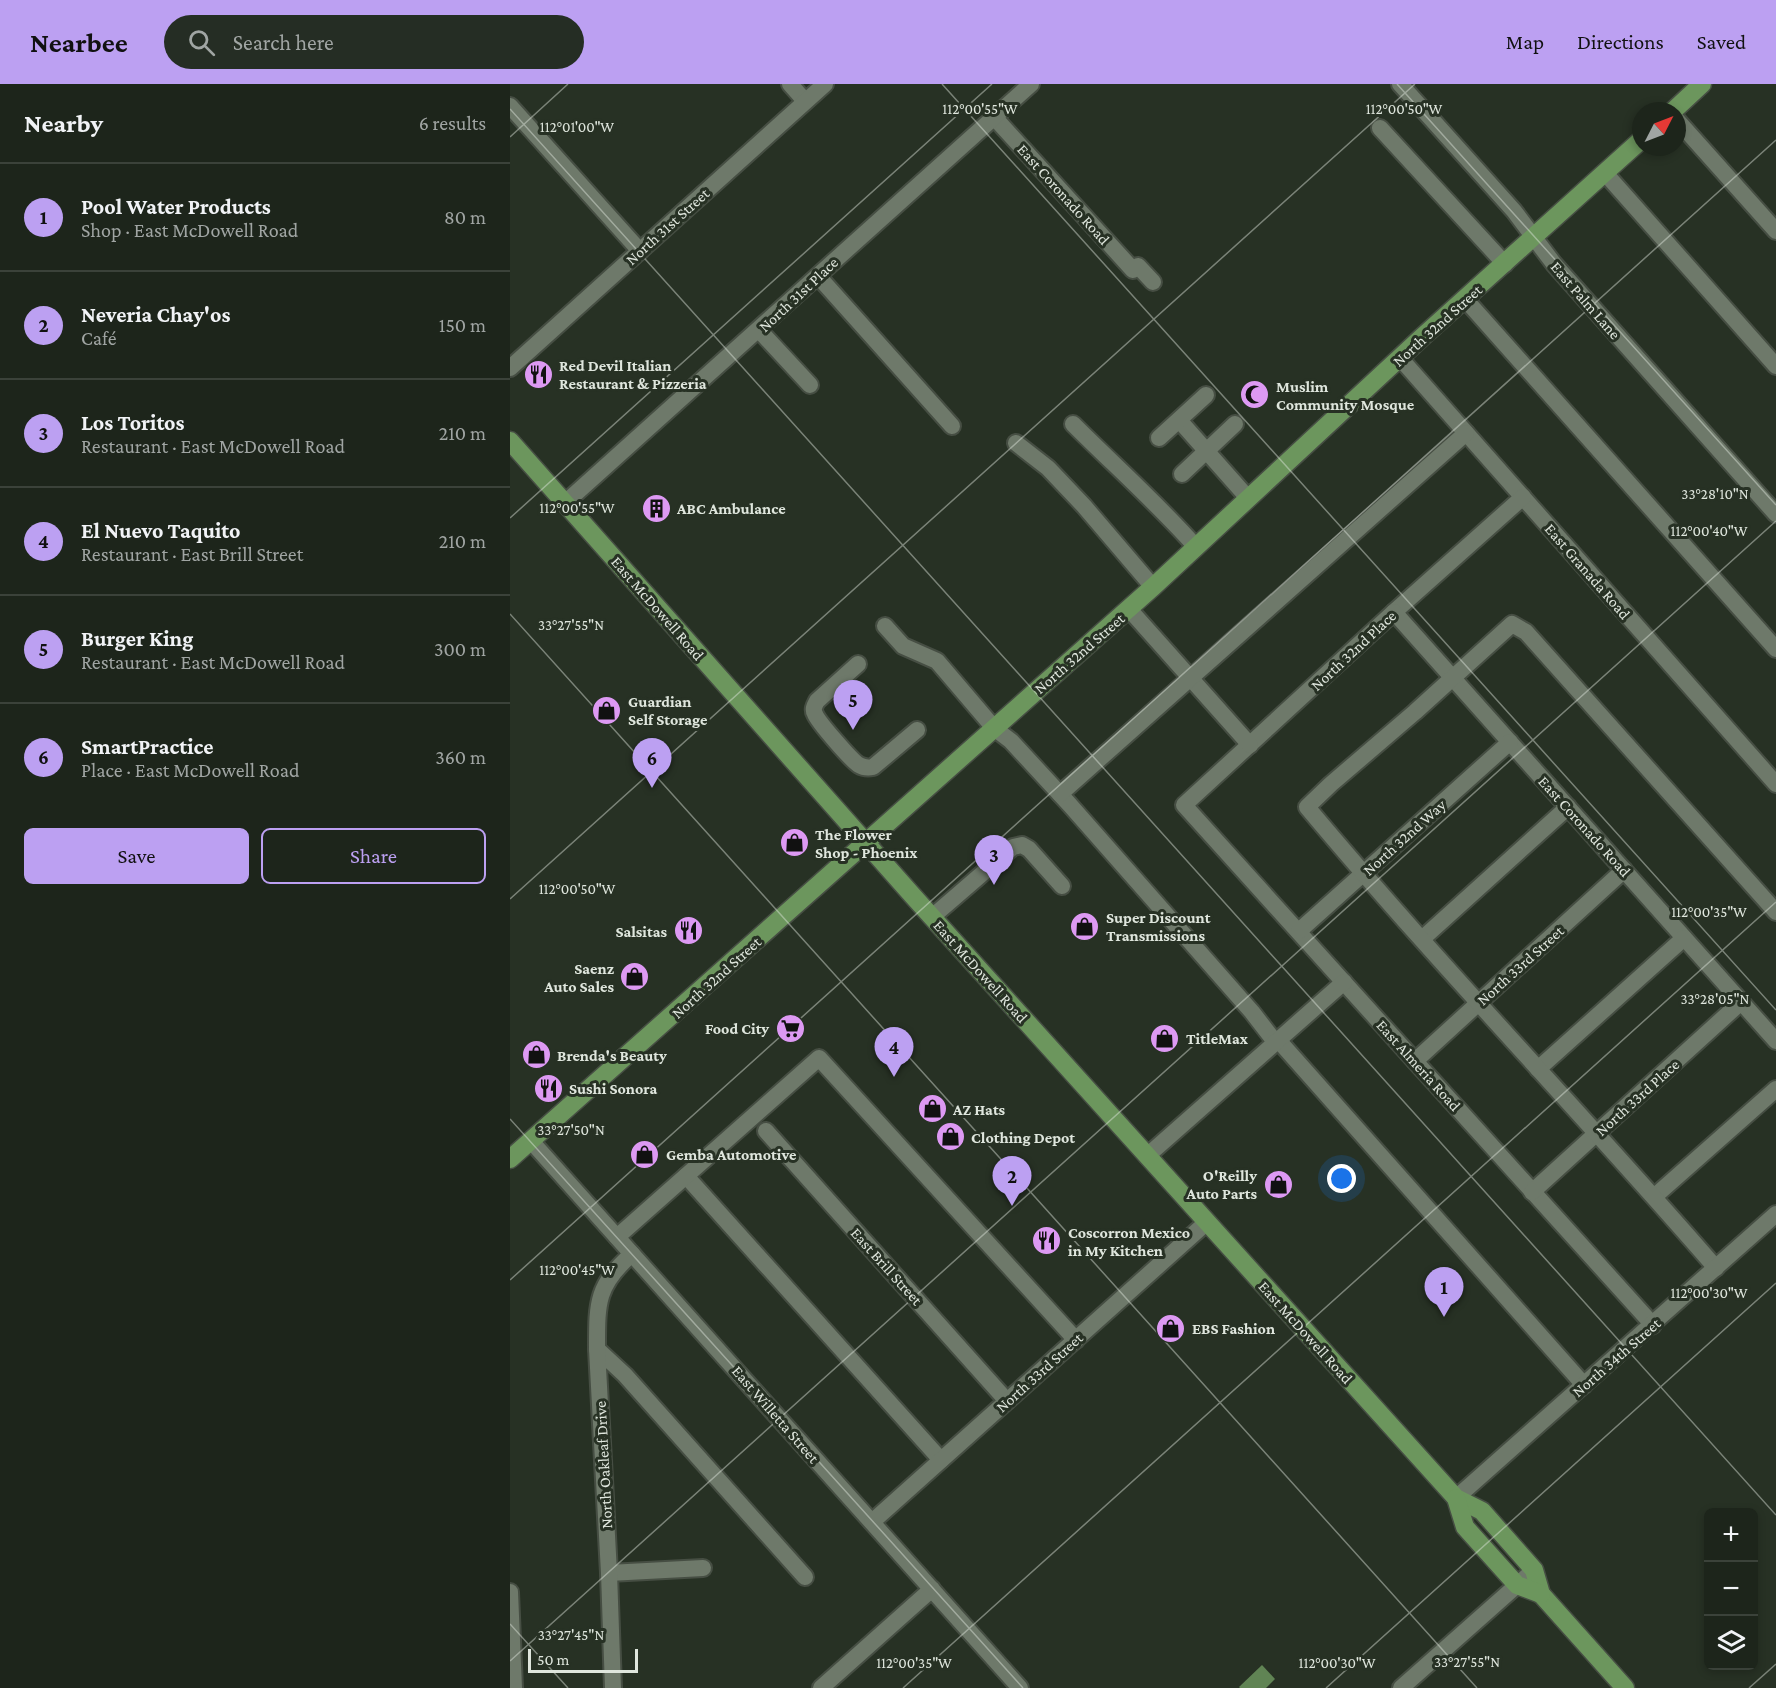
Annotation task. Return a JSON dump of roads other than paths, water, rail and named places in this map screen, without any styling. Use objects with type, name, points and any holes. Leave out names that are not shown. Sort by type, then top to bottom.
[{"type":"main road","points":[[1683,102],[1702,84]]},
{"type":"main road","name":"North 32nd Street","points":[[510,1160],[1153,588],[1400,358],[1632,148]]},
{"type":"main road","name":"East McDowell Road","points":[[510,441],[932,917],[1456,1498],[1482,1511],[1534,1570],[1541,1594],[1625,1688]]},
{"type":"main road","name":"East McDowell Road","points":[[1456,1498],[1464,1527],[1517,1585],[1541,1594]]},
{"type":"street","points":[[790,84],[805,101]]},
{"type":"street","name":"North 31st Street","points":[[510,368],[825,84]]},
{"type":"street","name":"North 31st Place","points":[[565,503],[1031,84]]},
{"type":"street","name":"East Palm Lane","points":[[1400,84],[1514,211],[1554,264],[1776,514]]},
{"type":"street","points":[[510,106],[640,251]]},
{"type":"street","name":"East Coronado Road","points":[[994,117],[1133,270],[1138,266],[1153,282]]},
{"type":"street","points":[[1380,128],[1505,264]]},
{"type":"street","points":[[1686,130],[1776,231]]},
{"type":"street","points":[[1605,173],[1776,366]]},
{"type":"street","points":[[818,276],[952,426]]},
{"type":"street","points":[[1465,299],[1776,649]]},
{"type":"street","points":[[759,330],[810,385]]},
{"type":"street","name":"East Granada Road","points":[[1400,358],[1776,784]]},
{"type":"street","points":[[1159,438],[1206,395]]},
{"type":"street","points":[[1179,420],[1248,498]]},
{"type":"street","points":[[1073,424],[1160,507],[1197,547]]},
{"type":"street","points":[[1182,474],[1236,424]]},
{"type":"street","points":[[1060,794],[1466,433]]},
{"type":"street","points":[[1016,443],[1048,468],[1084,506],[1153,588]]},
{"type":"street","name":"North 32nd Place","points":[[1185,805],[1394,612],[1523,497]]},
{"type":"street","points":[[1129,609],[1250,745]]},
{"type":"street","name":"East Coronado Road","points":[[1394,612],[1776,1041]]},
{"type":"street","points":[[1716,1268],[1655,1197],[1363,874],[1307,807],[1512,624],[1526,632],[1776,912]]},
{"type":"street","points":[[885,626],[903,646],[937,661],[994,728],[1011,741],[1060,794],[1277,1042],[1584,1385]]},
{"type":"street","points":[[858,664],[817,700],[814,707],[814,713],[821,723],[853,760],[860,766],[873,767],[917,730]]},
{"type":"street","name":"North 32nd Way","points":[[1299,932],[1510,742]]},
{"type":"street","name":"East Almeria Road","points":[[1185,805],[1653,1325]]},
{"type":"street","points":[[1422,939],[1568,807]]},
{"type":"street","points":[[932,917],[1013,846],[1022,845],[1029,849],[1062,886]]},
{"type":"street","name":"North 33rd Street","points":[[1415,1061],[1624,870]]},
{"type":"street","points":[[1538,1068],[1684,938]]},
{"type":"street","points":[[1148,1156],[1344,982]]},
{"type":"street","name":"North 33rd Place","points":[[1532,1192],[1741,1002]]},
{"type":"street","points":[[617,1237],[819,1058],[1076,1340]]},
{"type":"street","points":[[1655,1197],[1776,1089]]},
{"type":"street","name":"East Brill Street","points":[[766,1131],[1007,1401]]},
{"type":"street","name":"East Willetta Street","points":[[531,1141],[1020,1688]]},
{"type":"street","points":[[686,1176],[940,1460]]},
{"type":"street","name":"North 34th Street","points":[[1456,1498],[1776,1214]]},
{"type":"street","name":"North 33rd Street","points":[[872,1522],[1207,1222]]},
{"type":"street","name":"North Oakleaf Drive","points":[[612,1688],[609,1573],[597,1349],[599,1298],[612,1273],[632,1254]]},
{"type":"street","points":[[597,1349],[633,1384],[805,1577]]},
{"type":"street","points":[[609,1573],[703,1568]]},
{"type":"street","points":[[1401,1688],[1534,1570]]},
{"type":"street","points":[[821,1688],[932,1589]]},
{"type":"street","points":[[510,1592],[514,1688]]},
{"type":"place","name":"Red Devil Italian Restaurant & Pizzeria","points":[[538,374]]},
{"type":"place","name":"Muslim Community Mosque","points":[[1255,395]]},
{"type":"place","name":"ABC Ambulance","points":[[656,508]]},
{"type":"place","name":"Guardian Self Storage","points":[[607,710]]},
{"type":"place","name":"Burger King","points":[[853,730]]},
{"type":"place","name":"SmartPractice","points":[[652,788]]},
{"type":"place","name":"The Flower Shop - Phoenix","points":[[794,843]]},
{"type":"place","name":"Los Toritos","points":[[994,885]]},
{"type":"place","name":"Super Discount Transmissions","points":[[1085,926]]},
{"type":"place","name":"Salsitas","points":[[688,931]]},
{"type":"place","name":"Saenz Auto Sales","points":[[635,977]]},
{"type":"place","name":"Food City","points":[[790,1028]]},
{"type":"place","name":"TitleMax","points":[[1165,1038]]},
{"type":"place","name":"Brenda's Beauty","points":[[536,1055]]},
{"type":"place","name":"El Nuevo Taquito","points":[[894,1077]]},
{"type":"place","name":"Sushi Sonora","points":[[548,1088]]},
{"type":"place","name":"AZ Hats","points":[[932,1109]]},
{"type":"place","name":"Clothing Depot","points":[[950,1137]]},
{"type":"place","name":"Gemba Automotive","points":[[645,1154]]},
{"type":"place","name":"O'Reilly Auto Parts","points":[[1278,1184]]},
{"type":"place","name":"Neveria Chay'os","points":[[1012,1206]]},
{"type":"place","name":"Coscorron Mexico in My Kitchen","points":[[1047,1241]]},
{"type":"place","name":"Pool Water Products","points":[[1444,1317]]},
{"type":"place","name":"EBS Fashion","points":[[1171,1328]]}]
